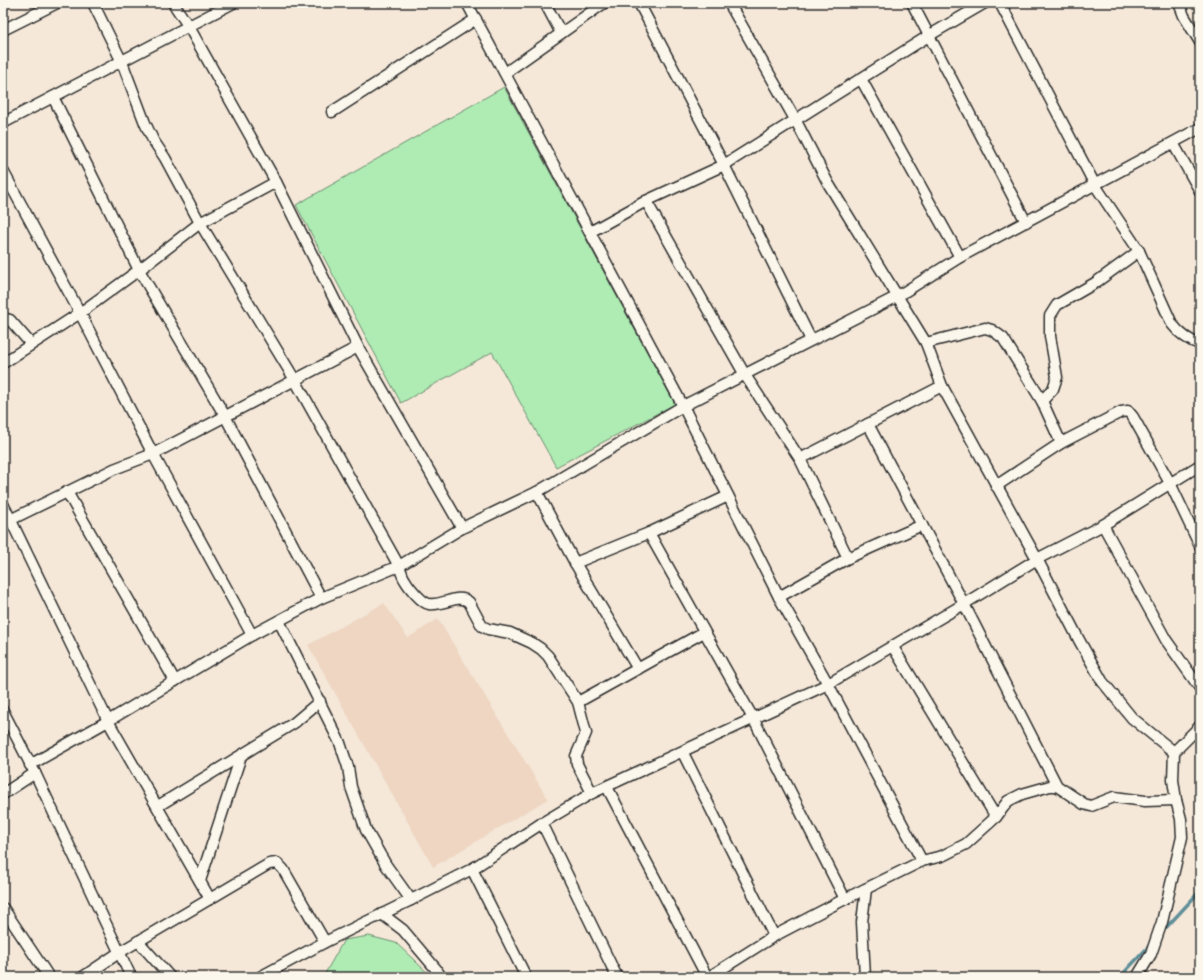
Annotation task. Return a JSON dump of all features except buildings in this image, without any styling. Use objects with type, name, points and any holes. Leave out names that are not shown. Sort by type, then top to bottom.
[{"type":"street","points":[[3,30],[57,3]]},
{"type":"street","points":[[93,3],[122,62],[153,140],[165,158],[200,223],[295,380],[399,566],[404,580],[422,601],[428,604],[450,601],[461,597],[466,599],[482,626],[516,636],[532,643],[548,656],[578,702],[586,733],[576,756],[577,764],[592,793]]},
{"type":"street","points":[[173,3],[189,27],[276,182],[358,347],[462,528]]},
{"type":"street","points":[[3,123],[233,3]]},
{"type":"street","points":[[467,3],[683,406],[779,597],[828,684],[922,861]]},
{"type":"street","points":[[545,3],[561,33]]},
{"type":"street","points":[[505,73],[604,3]]},
{"type":"street","points":[[639,3],[724,165],[811,340]]},
{"type":"street","points":[[730,3],[796,120],[828,183],[926,343],[942,386],[1102,681],[1132,718],[1174,752]]},
{"type":"street","points":[[912,3],[1026,222]]},
{"type":"street","points":[[590,232],[646,201],[724,165],[930,35],[986,3]]},
{"type":"street","points":[[1000,3],[1095,185],[1139,251],[1172,324],[1184,336],[1200,344]]},
{"type":"street","points":[[1179,3],[1184,16],[1200,42]]},
{"type":"street","points":[[332,112],[476,19]]},
{"type":"street","points":[[861,79],[960,257]]},
{"type":"street","points":[[53,97],[139,270],[225,416],[320,598]]},
{"type":"street","points":[[3,794],[32,769],[108,721],[252,635],[320,598],[399,566],[462,528],[537,492],[683,406],[898,296],[960,257],[1200,128]]},
{"type":"street","points":[[1173,143],[1200,191]]},
{"type":"street","points":[[3,171],[80,313],[153,454],[252,635]]},
{"type":"street","points":[[3,362],[80,313],[200,223],[276,182]]},
{"type":"street","points":[[646,201],[745,375],[800,459],[848,558]]},
{"type":"street","points":[[1042,401],[1053,389],[1057,377],[1050,336],[1050,316],[1057,305],[1095,283],[1139,251]]},
{"type":"street","points":[[3,318],[10,320],[31,344]]},
{"type":"street","points":[[926,343],[985,328],[992,330],[1003,338],[1042,401],[1061,443]]},
{"type":"street","points":[[7,521],[114,469],[153,454],[358,347]]},
{"type":"street","points":[[800,459],[942,386]]},
{"type":"street","points":[[996,486],[1061,443],[1120,412],[1128,411],[1133,417],[1170,483],[1200,546]]},
{"type":"street","points":[[868,424],[964,604],[1057,786],[1084,804],[1091,806],[1114,797],[1145,801],[1176,800]]},
{"type":"street","points":[[260,977],[325,942],[472,869],[542,823],[592,793],[754,720],[828,684],[893,647],[1037,559],[1103,525],[1200,465]]},
{"type":"street","points":[[67,492],[175,682]]},
{"type":"street","points":[[537,492],[575,563],[638,669]]},
{"type":"street","points":[[575,563],[649,533],[728,496]]},
{"type":"street","points":[[3,504],[7,521],[108,721],[210,899]]},
{"type":"street","points":[[779,597],[848,558],[922,525]]},
{"type":"street","points":[[1103,525],[1166,640],[1200,688]]},
{"type":"street","points":[[649,533],[754,720],[845,899]]},
{"type":"street","points":[[279,621],[340,743],[366,830],[386,865],[411,900]]},
{"type":"street","points":[[578,702],[704,632]]},
{"type":"street","points":[[893,647],[996,817]]},
{"type":"street","points":[[158,806],[294,723],[320,701]]},
{"type":"street","points":[[3,710],[131,977]]},
{"type":"street","points":[[1137,977],[1151,954],[1162,922],[1179,851],[1182,819],[1176,800],[1173,780],[1174,752],[1200,726]]},
{"type":"street","points":[[682,753],[774,936]]},
{"type":"street","points":[[200,881],[241,756]]},
{"type":"street","points":[[607,787],[708,977],[774,936],[845,899],[922,861],[942,856],[966,844],[996,817],[1008,801],[1022,794],[1050,786],[1057,786]]},
{"type":"street","points":[[542,823],[617,977]]},
{"type":"street","points":[[83,977],[138,941],[269,864],[277,863],[283,869],[325,942]]},
{"type":"street","points":[[472,869],[526,977]]},
{"type":"street","points":[[865,977],[862,922],[866,889]]},
{"type":"street","points":[[3,908],[6,920],[49,977]]},
{"type":"street","points":[[382,914],[403,930],[441,977]]},
{"type":"street","points":[[138,941],[170,977]]},
{"type":"shaded area","points":[[384,603],[408,638],[438,619],[548,799],[433,867],[308,645]]},
{"type":"green space","points":[[504,87],[675,404],[556,467],[492,352],[401,403],[296,205]]},
{"type":"green space","points":[[369,936],[396,943],[432,977],[323,977],[344,940]]},
{"type":"waterway","points":[[1162,932],[1200,891]]},
{"type":"waterway","points":[[1120,977],[1151,944]]}]
